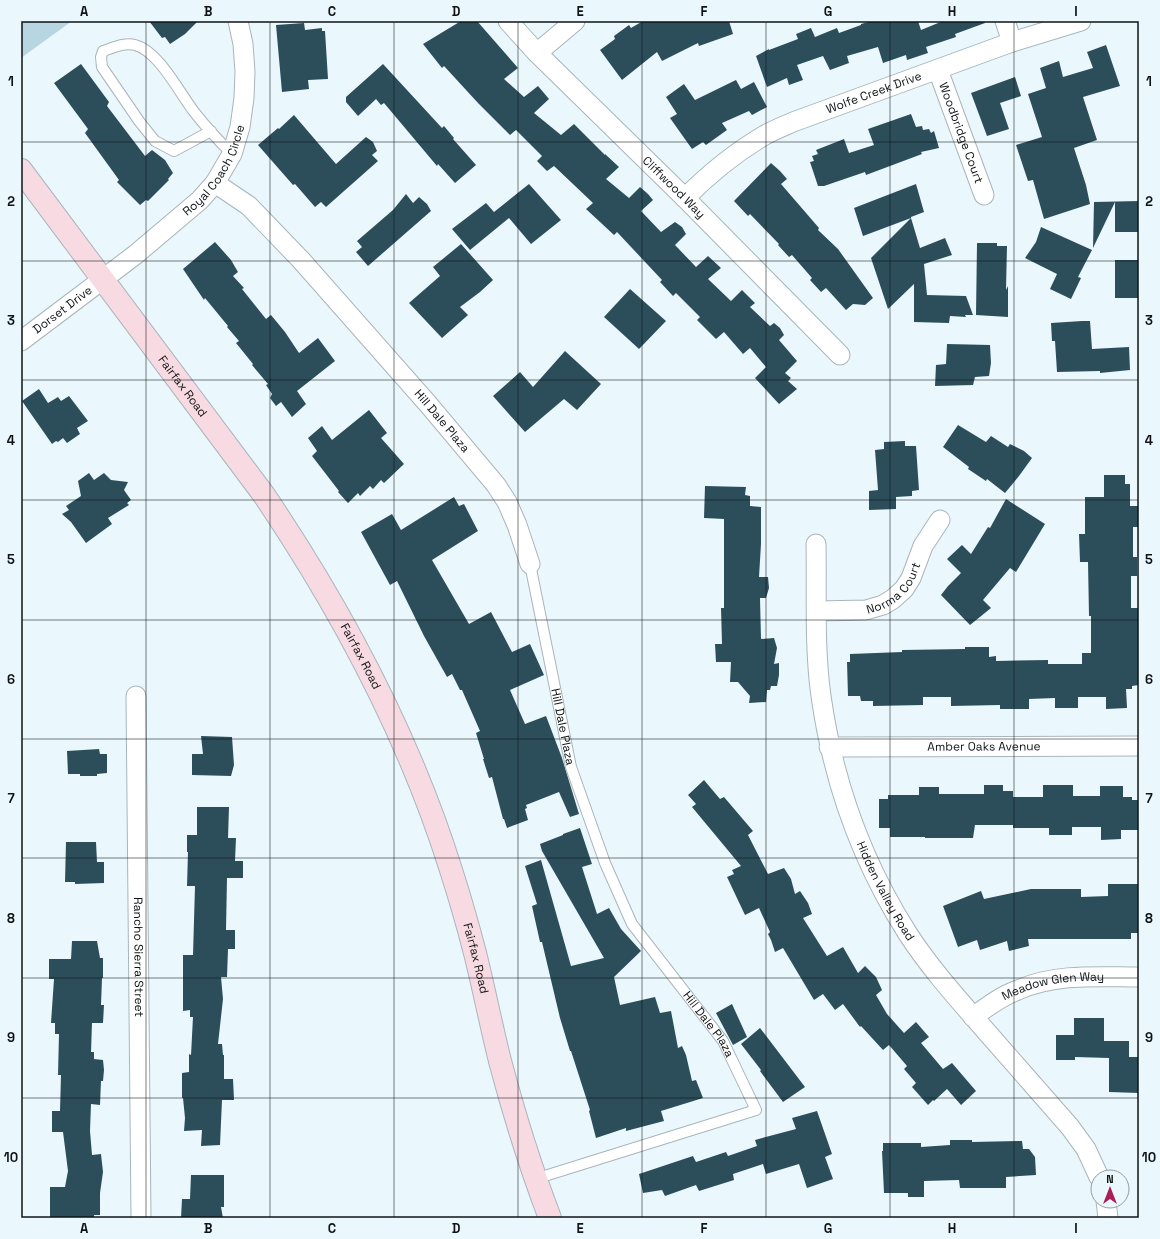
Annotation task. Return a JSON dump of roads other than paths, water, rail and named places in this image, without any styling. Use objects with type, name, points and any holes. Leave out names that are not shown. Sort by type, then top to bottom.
[{"type":"main road","name":"Fairfax Road","points":[[21,170],[264,495],[330,598],[358,650],[398,731],[426,800],[451,870],[475,954],[516,1121],[535,1179],[550,1218]]},
{"type":"street","name":"Royal Coach Circle","points":[[103,279],[135,255],[200,200],[216,183],[232,154],[240,127],[244,98],[245,72],[238,21]]},
{"type":"street","name":"Cliffwood Way","points":[[508,21],[537,53],[685,198],[840,355]]},
{"type":"street","points":[[537,53],[575,21]]},
{"type":"street","points":[[1005,21],[1012,42]]},
{"type":"street","name":"Wolfe Creek Drive","points":[[685,198],[696,186],[730,158],[766,134],[793,122],[1012,42],[1081,21]]},
{"type":"street","name":"Woodbridge Court","points":[[938,70],[984,195]]},
{"type":"street","name":"Hill Dale Plaza","points":[[216,183],[249,206],[301,260],[428,404],[496,485],[507,502],[517,525],[530,564]]},
{"type":"street","name":"Dorset Drive","points":[[21,341],[103,279]]},
{"type":"street","name":"Norma Court","points":[[817,611],[866,610],[882,605],[893,599],[904,589],[911,578],[923,546],[940,520]]},
{"type":"street","name":"Hidden Valley Road","points":[[816,544],[817,647],[821,695],[830,747],[844,799],[861,844],[884,893],[908,935],[973,1017],[1070,1127],[1086,1149],[1095,1169]]},
{"type":"street","name":"Rancho Sierra Street","points":[[136,696],[141,1218]]},
{"type":"street","name":"Amber Oaks Avenue","points":[[830,747],[1139,746]]},
{"type":"street","name":"Meadow Glen Way","points":[[973,1017],[993,1002],[1018,989],[1044,981],[1072,978],[1139,977]]},
{"type":"lane","points":[[211,131],[174,151],[155,141],[139,121],[102,67],[101,57],[103,51],[125,44],[136,45],[151,53],[166,71],[195,113],[232,154]]},
{"type":"lane","name":"Hill Dale Plaza","points":[[530,564],[571,767],[604,863],[632,924],[723,1041],[756,1110],[535,1179]]}]
